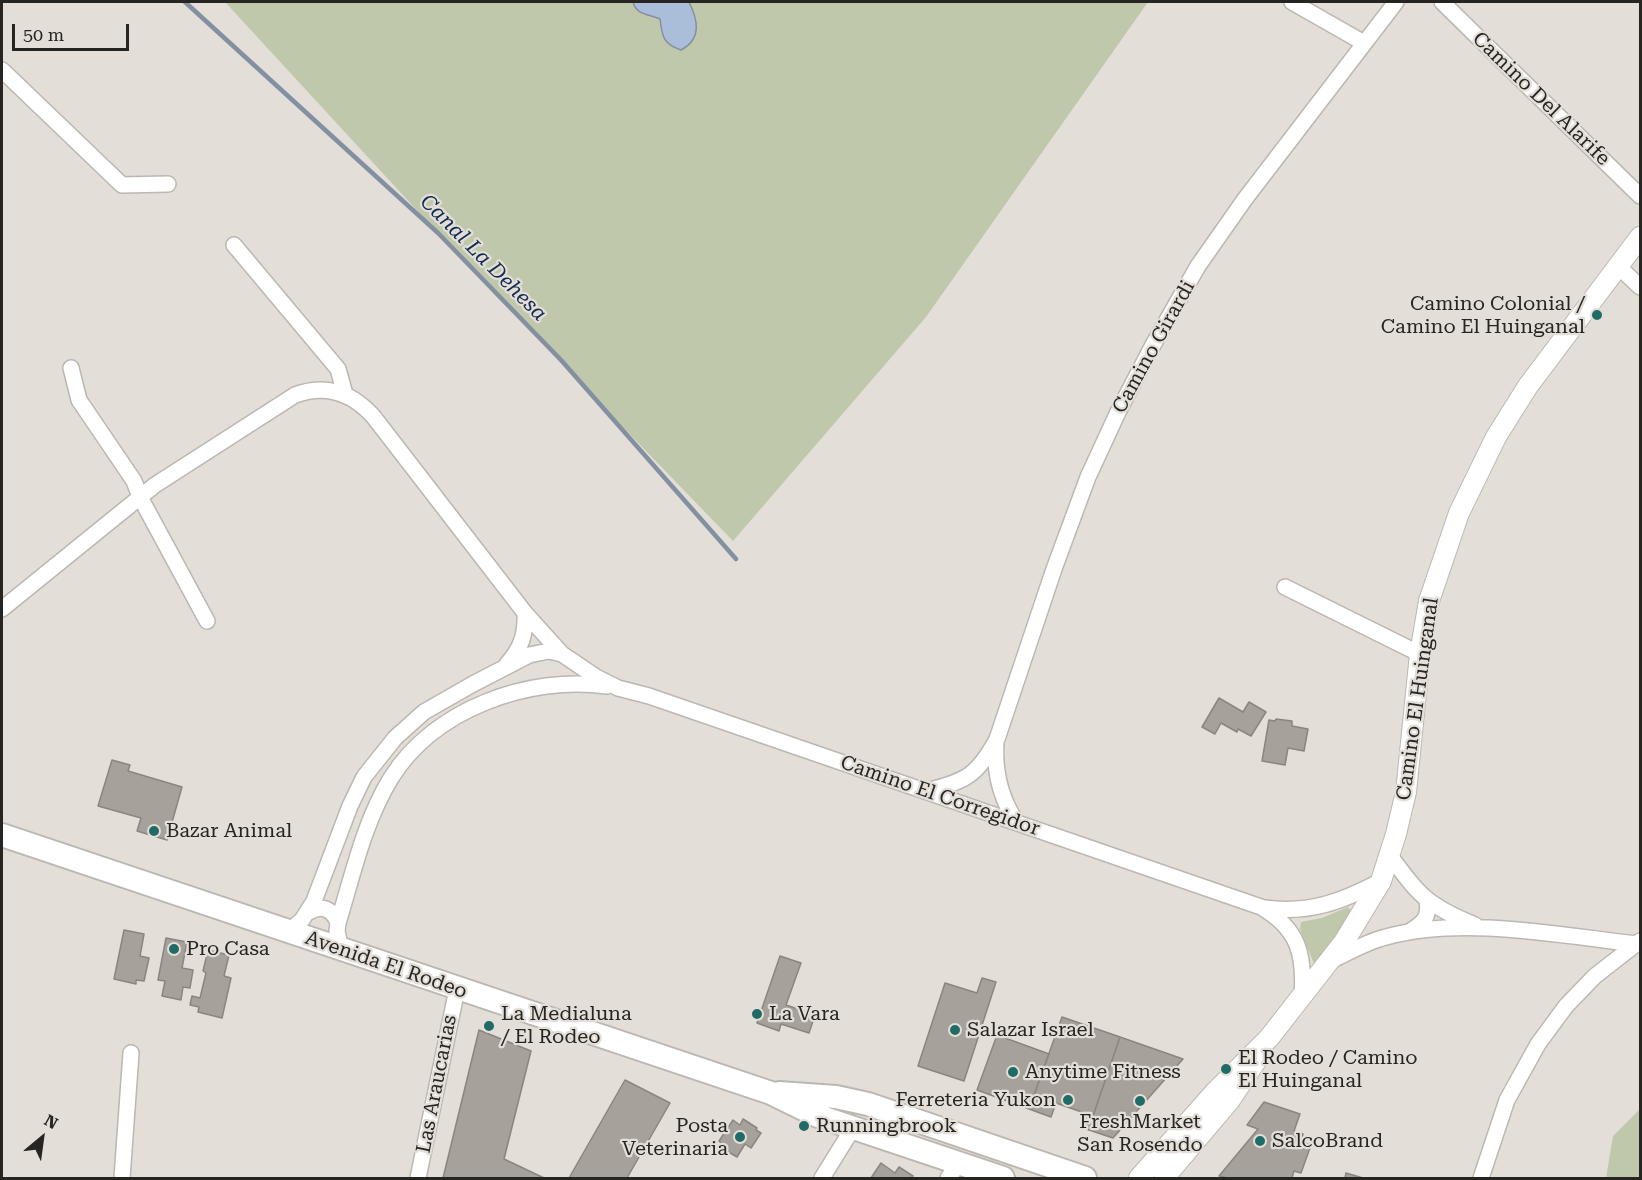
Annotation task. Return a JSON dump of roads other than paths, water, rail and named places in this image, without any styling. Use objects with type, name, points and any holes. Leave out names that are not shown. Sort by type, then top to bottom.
[{"type":"main road","name":"Avenida El Rodeo","points":[[2,835],[771,1093],[818,1116],[853,1128],[953,1171],[1003,1179]]},
{"type":"main road","name":"Avenida El Rodeo","points":[[771,1093],[836,1097],[868,1104],[1085,1179]]},
{"type":"street","points":[[1292,2],[1364,43]]},
{"type":"street","name":"Camino Girardi","points":[[925,791],[947,786],[974,773],[988,756],[997,739],[1088,477],[1135,378],[1198,266],[1245,199],[1396,2]]},
{"type":"street","name":"Camino Del Alarife","points":[[1442,2],[1641,196]]},
{"type":"street","points":[[2,70],[122,185],[168,184]]},
{"type":"street","name":"Camino El Huinganal","points":[[1139,1179],[1214,1093],[1269,1038],[1331,961],[1357,923],[1381,881],[1406,792],[1420,654],[1429,601],[1460,513],[1486,456],[1528,386],[1641,237]]},
{"type":"street","points":[[234,245],[338,369],[345,394]]},
{"type":"street","points":[[1618,266],[1641,287]]},
{"type":"street","points":[[71,368],[79,400],[134,481],[140,497],[207,621]]},
{"type":"street","points":[[2,609],[155,485],[295,395],[307,390],[335,391],[345,394]]},
{"type":"street","name":"Camino El Corregidor","points":[[345,394],[357,401],[373,416],[525,613],[562,654],[596,677],[618,688]]},
{"type":"street","points":[[1285,587],[1420,654]]},
{"type":"street","points":[[504,667],[515,655],[523,641],[525,613]]},
{"type":"street","points":[[309,912],[350,806],[364,777],[395,738],[424,712],[504,667],[538,652],[549,651],[562,654]]},
{"type":"street","name":"Camino El Corregidor","points":[[341,950],[337,931],[338,923],[368,827],[392,777],[416,747],[449,722],[483,704],[520,691],[573,684],[595,684],[650,696],[1261,907],[1281,910],[1308,909],[1349,897],[1381,881]]},
{"type":"street","name":"Camino Girardi","points":[[997,739],[996,765],[999,783],[1005,802],[1017,823]]},
{"type":"street","points":[[1389,854],[1409,882],[1427,901],[1449,915],[1481,927]]},
{"type":"street","points":[[1409,932],[1426,920],[1429,910],[1427,901]]},
{"type":"street","name":"Camino El Corregidor","points":[[1261,907],[1280,920],[1294,938],[1302,965],[1302,997]]},
{"type":"street","points":[[288,932],[314,909],[327,909],[332,912],[338,923]]},
{"type":"street","points":[[1294,938],[1293,922],[1299,914],[1308,909]]},
{"type":"street","points":[[1331,961],[1363,945],[1409,932],[1481,927],[1639,942]]},
{"type":"street","points":[[1481,1179],[1507,1100],[1538,1044],[1566,1006],[1595,976],[1639,942]]},
{"type":"street","name":"Las Araucarias","points":[[418,1179],[457,989]]},
{"type":"street","name":"Camino El Huinganal","points":[[1164,1179],[1239,1088],[1269,1038]]},
{"type":"street","points":[[122,1179],[130,1053]]},
{"type":"street","points":[[822,1179],[853,1128]]},
{"type":"water","points":[[633,2],[689,2],[696,29],[688,46],[681,50],[670,45],[664,39],[660,19],[640,12]]},
{"type":"waterway","name":"Canal La Dehesa","points":[[185,2],[438,233],[561,360],[736,559]]},
{"type":"place","name":"Camino Colonial / Camino El Huinganal","points":[[1597,315]]},
{"type":"place","name":"Bazar Animal","points":[[154,831]]},
{"type":"place","name":"Pro Casa","points":[[174,949]]},
{"type":"place","name":"La Vara","points":[[757,1014]]},
{"type":"place","name":"La Medialuna / El Rodeo","points":[[489,1026]]},
{"type":"place","name":"Salazar Israel","points":[[955,1030]]},
{"type":"place","name":"El Rodeo / Camino El Huinganal","points":[[1226,1069]]},
{"type":"place","name":"Anytime Fitness","points":[[1013,1072]]},
{"type":"place","name":"Ferreteria Yukon","points":[[1068,1100]]},
{"type":"place","name":"FreshMarket San Rosendo","points":[[1140,1101]]},
{"type":"place","name":"Runningbrook","points":[[804,1126]]},
{"type":"place","name":"Posta Veterinaria","points":[[740,1137]]},
{"type":"place","name":"SalcoBrand","points":[[1260,1141]]}]
